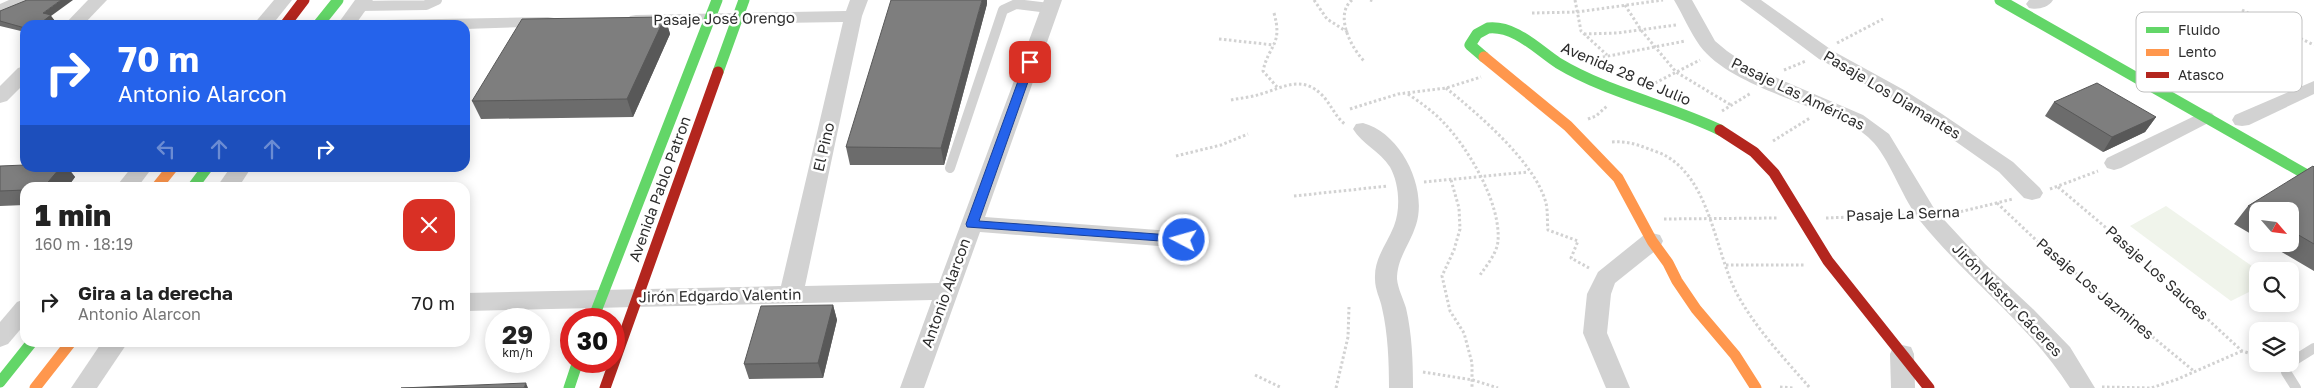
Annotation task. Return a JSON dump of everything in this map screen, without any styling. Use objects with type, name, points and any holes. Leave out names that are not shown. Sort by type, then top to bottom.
[{"type":"street","points":[[0,10],[25,0]]},
{"type":"street","points":[[78,20],[98,0]]},
{"type":"street","points":[[266,20],[283,0]]},
{"type":"street","points":[[289,20],[304,0]]},
{"type":"street","points":[[322,20],[338,0]]},
{"type":"street","name":"Avenida Pablo Patron","points":[[606,388],[637,298],[705,68],[709,19],[716,0]]},
{"type":"street","name":"Avenida Pablo Patron","points":[[597,308],[705,68],[736,18],[744,0]]},
{"type":"street","name":"Pasaje Las Américas","points":[[1683,0],[1708,44],[1720,55],[1742,70],[1856,119],[1882,139],[1927,215]]},
{"type":"street","name":"Pasaje Los Diamantes","points":[[1749,0],[1821,52],[1854,72],[1897,94],[1935,118],[2006,167],[2032,193]]},
{"type":"street","points":[[2000,0],[2136,78]]},
{"type":"street","points":[[350,20],[362,3]]},
{"type":"street","name":"Antonio Alarcon","points":[[912,388],[1051,4]]},
{"type":"street","name":"Pasaje José Orengo","points":[[621,21],[736,18],[856,8]]},
{"type":"street","name":"El Pino","points":[[791,295],[856,8]]},
{"type":"street","points":[[470,24],[563,22]]},
{"type":"street","name":"Avenida 28 de Julio","points":[[1756,388],[1735,355],[1692,302],[1652,241],[1618,178],[1568,126],[1503,70],[1470,45],[1471,39],[1478,33],[1493,28],[1505,30],[1566,68],[1640,96],[1702,123],[1754,153],[1784,184],[1814,241],[1929,388]]},
{"type":"street","points":[[0,97],[20,77]]},
{"type":"street","points":[[2244,121],[2314,87]]},
{"type":"street","points":[[2161,92],[2314,179]]},
{"type":"street","points":[[2114,163],[2205,117]]},
{"type":"street","points":[[1363,129],[1384,143],[1397,160],[1407,183],[1409,201],[1406,224],[1388,258],[1386,280],[1393,305],[1401,378]]},
{"type":"street","points":[[130,182],[139,172]]},
{"type":"street","points":[[161,182],[169,172]]},
{"type":"street","name":"Jirón Néstor Cáceres","points":[[1927,215],[1962,254],[2026,316],[2055,348],[2083,388]]},
{"type":"street","points":[[972,224],[1184,240]]},
{"type":"street","points":[[1618,388],[1595,333],[1599,294],[1606,278],[1652,241]]},
{"type":"street","name":"Jirón Edgardo Valentin","points":[[601,308],[637,298],[946,291]]},
{"type":"street","name":"Jirón Edgardo Valentin","points":[[470,302],[578,308]]},
{"type":"street","points":[[0,338],[20,314]]},
{"type":"street","points":[[0,382],[28,347]]},
{"type":"street","points":[[35,388],[67,347]]},
{"type":"street","points":[[82,388],[112,347]]},
{"type":"street","points":[[1902,354],[1903,388]]},
{"type":"street","points":[[569,388],[574,373]]},
{"type":"lane","points":[[362,3],[426,5],[437,0]]},
{"type":"lane","points":[[950,168],[1003,10],[1016,4],[1051,4]]},
{"type":"lane","points":[[2299,357],[2314,348]]},
{"type":"lane","points":[[2286,372],[2296,388]]},
{"type":"path","points":[[1314,0],[1327,19],[1350,34]]},
{"type":"path","points":[[1352,0],[1346,6],[1343,13],[1359,58],[1365,62]]},
{"type":"path","points":[[1370,0],[1374,2]]},
{"type":"path","points":[[1575,0],[1581,31],[1607,55]]},
{"type":"path","points":[[1532,14],[1577,12],[1664,0]]},
{"type":"path","points":[[1625,5],[1641,30],[1676,72],[1731,106]]},
{"type":"path","points":[[2242,10],[2246,12]]},
{"type":"path","points":[[1274,13],[1280,28],[1280,37],[1264,64],[1263,70],[1278,87]]},
{"type":"path","points":[[1702,123],[1754,91],[1766,80],[1882,19]]},
{"type":"path","points":[[1584,34],[1641,30],[1701,30]]},
{"type":"path","points":[[1566,68],[1607,55],[1654,47],[1701,30]]},
{"type":"path","points":[[1219,39],[1274,45]]},
{"type":"path","points":[[2302,39],[2314,45]]},
{"type":"path","points":[[1640,96],[1653,84],[1676,72],[1703,59],[1720,55]]},
{"type":"path","points":[[1350,110],[1398,94],[1446,88],[1503,70]]},
{"type":"path","points":[[1231,100],[1266,93],[1292,82],[1301,82],[1315,88],[1344,124],[1363,129]]},
{"type":"path","points":[[1446,88],[1516,154],[1541,192],[1546,204],[1548,230],[1578,241],[1571,258],[1606,278]]},
{"type":"path","points":[[1568,126],[1596,116],[1624,90]]},
{"type":"path","points":[[1408,94],[1447,126],[1482,178],[1496,218],[1498,244],[1480,276]]},
{"type":"path","points":[[1754,153],[1806,122],[1826,106]]},
{"type":"path","points":[[1176,156],[1221,145],[1248,134]]},
{"type":"path","points":[[1587,146],[1625,140],[1667,156],[1691,182],[1708,218],[1735,290],[1766,337],[1810,388]]},
{"type":"path","name":"Pasaje La Serna","points":[[1641,220],[1802,218],[1962,213],[2057,187],[2114,163]]},
{"type":"path","points":[[1450,180],[1460,206],[1461,223],[1460,235],[1442,276],[1450,311],[1464,333],[1472,363],[1472,388]]},
{"type":"path","name":"Pasaje Los Sauces","points":[[2057,187],[2137,254],[2242,351],[2249,353]]},
{"type":"path","name":"Pasaje Los Jazmines","points":[[1997,203],[2037,241],[2195,372]]},
{"type":"path","points":[[1726,264],[1833,265]]},
{"type":"path","points":[[1336,388],[1348,337],[1349,307]]},
{"type":"path","points":[[2083,388],[2151,388],[2161,386],[2242,351]]},
{"type":"path","points":[[1255,375],[1282,388]]},
{"type":"path","points":[[1401,378],[1473,380],[1498,388]]},
{"type":"shaded area","points":[[2166,206],[2249,264],[2249,292],[2231,301],[2130,226]]},
{"type":"building","points":[[27,0],[61,0],[43,13],[51,15],[44,20],[20,20],[20,27],[0,21],[0,11]]},
{"type":"building","points":[[891,0],[982,0],[941,148],[846,147]]},
{"type":"building","points":[[665,17],[627,99],[472,101],[522,19]]},
{"type":"building","points":[[2097,83],[2156,117],[2112,137],[2054,102]]},
{"type":"building","points":[[20,165],[20,172],[57,172],[48,182],[20,182],[20,190],[0,191],[0,166]]},
{"type":"building","points":[[2313,166],[2314,244],[2299,235],[2299,202],[2254,202]]},
{"type":"building","points":[[833,305],[818,363],[744,364],[761,306]]},
{"type":"building","points":[[526,383],[524,388],[401,388]]},
{"type":"traffic: fast","points":[[322,20],[338,0]]},
{"type":"traffic: fast","points":[[597,308],[717,0]]},
{"type":"traffic: fast","points":[[718,72],[744,0]]},
{"type":"traffic: fast","points":[[2000,0],[2136,78]]},
{"type":"traffic: fast","points":[[1484,57],[1470,45],[1474,37],[1488,28],[1507,31],[1525,40],[1558,63],[1586,77],[1682,113],[1720,130]]},
{"type":"traffic: fast","points":[[2161,92],[2314,179]]},
{"type":"traffic: fast","points":[[196,182],[204,172]]},
{"type":"traffic: fast","points":[[0,382],[28,347]]},
{"type":"traffic: fast","points":[[569,388],[574,373]]},
{"type":"traffic: slow","points":[[1484,57],[1568,126],[1618,178],[1652,241],[1668,263],[1677,281],[1696,309],[1735,355],[1756,388]]},
{"type":"traffic: slow","points":[[161,182],[169,172]]},
{"type":"traffic: slow","points":[[35,388],[67,347]]},
{"type":"traffic: jam","points":[[289,20],[304,0]]},
{"type":"traffic: jam","points":[[605,388],[718,72]]},
{"type":"traffic: jam","points":[[1720,130],[1754,152],[1774,173],[1828,261],[1929,388]]},
{"type":"route","points":[[1030,62],[972,224],[1184,240]]}]
